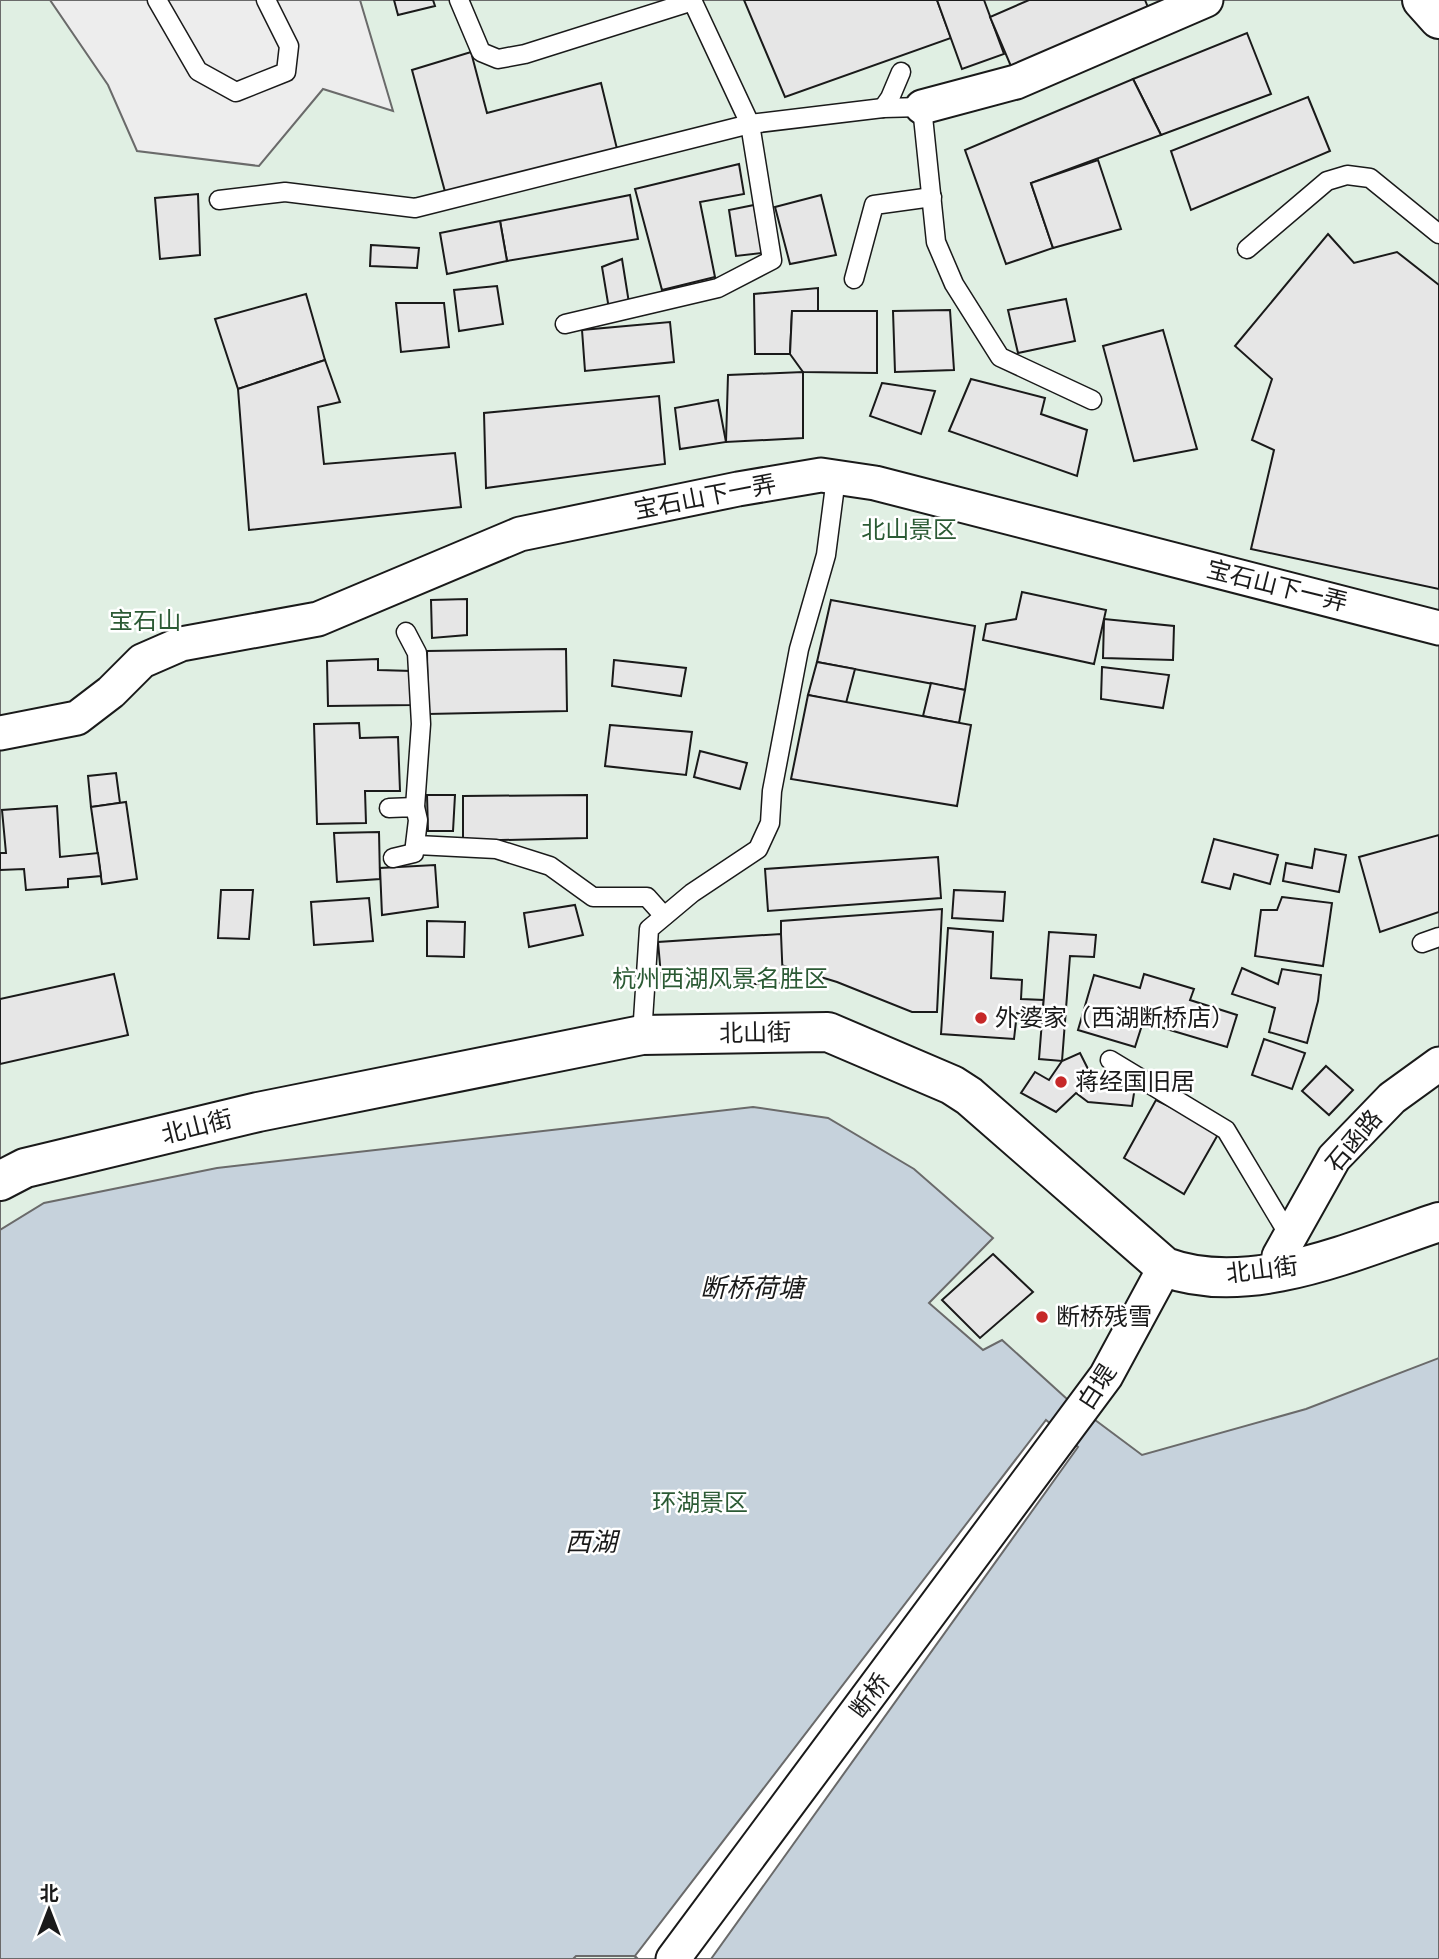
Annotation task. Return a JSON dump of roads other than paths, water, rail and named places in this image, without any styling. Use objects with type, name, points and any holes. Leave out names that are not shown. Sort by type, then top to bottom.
[{"type":"main road","points":[[1422,0],[1439,19]]},
{"type":"main road","name":"北山街","points":[[0,1181],[25,1168],[258,1112],[642,1035],[828,1032],[952,1085],[969,1096],[1165,1267],[1186,1275],[1239,1278],[1290,1254],[1439,1222]]},
{"type":"street","points":[[922,107],[1016,82],[1206,0]]},
{"type":"street","name":"宝石山下一弄","points":[[0,733],[78,718],[111,692],[142,661],[181,645],[318,619],[520,534],[738,489],[821,475],[875,483],[1439,628]]},
{"type":"street","name":"石函路","points":[[1290,1254],[1334,1158],[1391,1098],[1439,1064]]},
{"type":"street","name":"白堤","points":[[1066,1432],[1106,1376],[1165,1267]]},
{"type":"street","name":"断桥","points":[[674,1959],[1066,1432]]},
{"type":"lane","points":[[157,0],[198,71],[236,92],[286,72],[289,46],[266,0]]},
{"type":"lane","points":[[459,0],[481,52],[498,58],[525,54],[693,1],[751,124],[772,260],[718,288],[565,324]]},
{"type":"lane","points":[[883,108],[890,99],[901,72]]},
{"type":"lane","points":[[219,200],[285,192],[415,208],[751,124],[883,108],[922,107],[936,242],[949,274],[1000,357],[1092,400]]},
{"type":"lane","points":[[1247,249],[1327,181],[1347,175],[1370,178],[1439,234]]},
{"type":"lane","points":[[853,279],[874,205],[932,197]]},
{"type":"lane","points":[[642,1035],[649,929],[692,893],[758,849],[770,823],[772,791],[799,649],[826,555],[836,478]]},
{"type":"lane","points":[[393,858],[414,853],[417,845],[418,820],[415,807],[421,724],[417,653],[406,632]]},
{"type":"lane","points":[[389,808],[415,807]]},
{"type":"lane","points":[[417,845],[496,849],[550,866],[593,897],[648,897],[664,916]]},
{"type":"lane","points":[[1110,1060],[1226,1130],[1290,1254]]},
{"type":"water","name":"西湖","points":[[753,1107],[828,1118],[914,1169],[993,1238],[929,1303],[983,1350],[1002,1340],[1067,1399],[1142,1455],[1306,1409],[1439,1358],[1439,1959],[638,1959],[634,1956],[576,1956],[573,1959],[0,1959],[0,1230],[44,1203],[217,1168]]},
{"type":"place","name":"外婆家（西湖断桥店）","points":[[981,1018]]},
{"type":"place","name":"蒋经国旧居","points":[[1061,1082]]},
{"type":"place","name":"断桥残雪","points":[[1042,1317]]},
{"type":"park label","name":"北山景区","points":[[909,530]]},
{"type":"park label","name":"宝石山","points":[[145,621]]},
{"type":"park label","name":"杭州西湖风景名胜区","points":[[720,979]]},
{"type":"park label","name":"环湖景区","points":[[700,1503]]},
{"type":"water label","name":"断桥荷塘","points":[[752,1288]]}]
